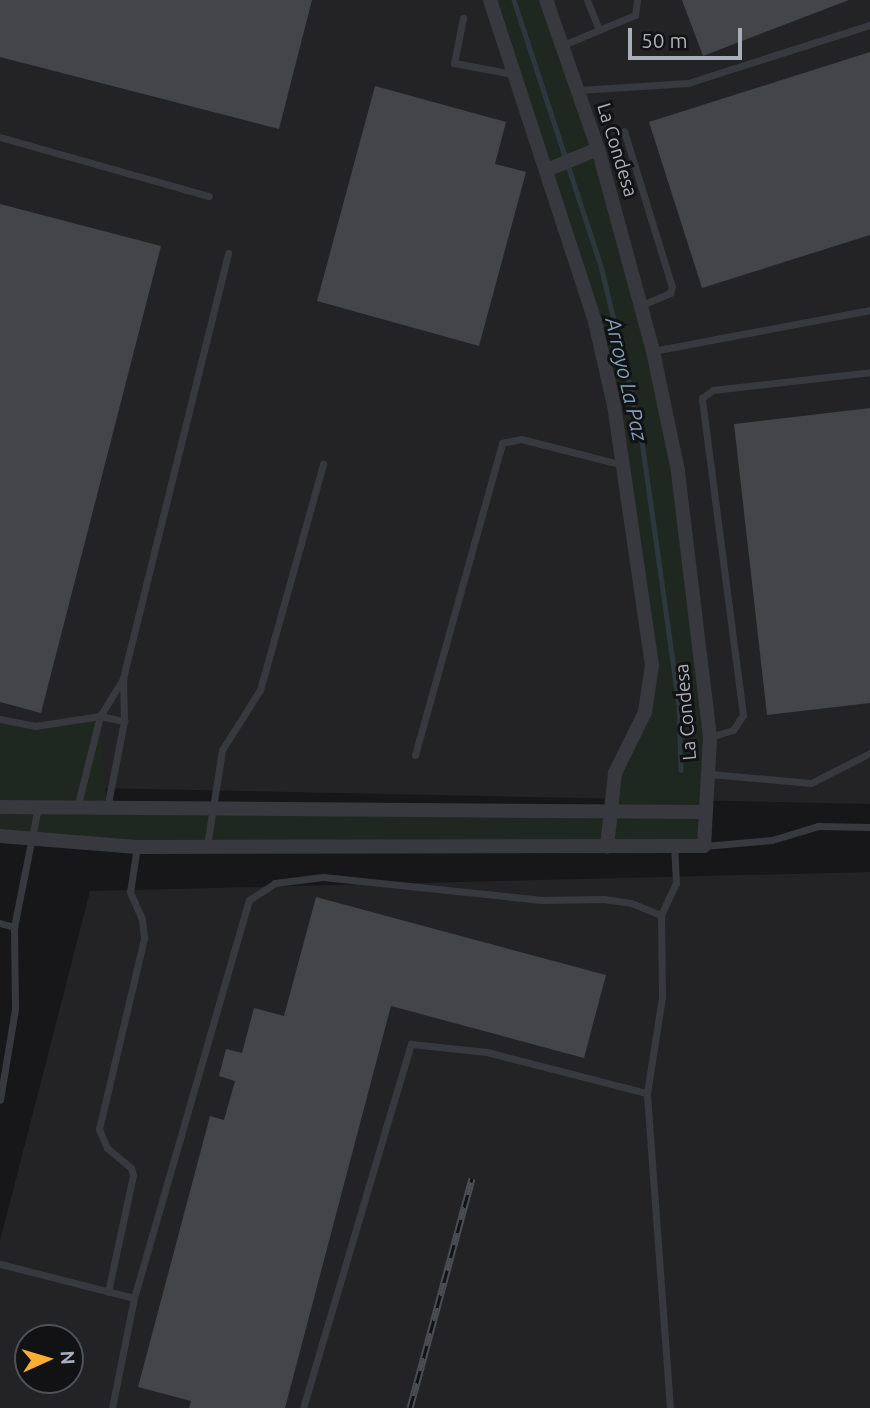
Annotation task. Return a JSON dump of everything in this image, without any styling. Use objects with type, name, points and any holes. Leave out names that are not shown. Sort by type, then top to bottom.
[{"type":"street","name":"La Condesa","points":[[490,0],[554,167],[595,322],[623,466],[652,665],[651,688],[645,712],[615,773],[607,847]]},
{"type":"street","name":"La Condesa","points":[[546,0],[579,90],[594,152],[642,305],[678,471],[710,737],[704,845]]},
{"type":"street","points":[[554,167],[594,152]]},
{"type":"street","points":[[0,807],[705,812]]},
{"type":"street","points":[[0,836],[137,847],[674,848],[704,845]]},
{"type":"lane","points":[[587,0],[599,30]]},
{"type":"lane","points":[[563,45],[637,13],[637,0]]},
{"type":"lane","points":[[463,19],[454,64],[517,74]]},
{"type":"lane","points":[[579,90],[688,83],[870,25]]},
{"type":"lane","points":[[624,131],[672,287],[670,293],[642,305]]},
{"type":"lane","points":[[0,137],[209,196]]},
{"type":"lane","points":[[107,809],[124,720],[123,678],[228,253]]},
{"type":"lane","points":[[653,351],[870,310]]},
{"type":"lane","points":[[710,737],[733,730],[743,715],[702,398],[713,390],[870,372]]},
{"type":"lane","points":[[415,755],[496,451],[514,438],[623,466]]},
{"type":"lane","points":[[207,846],[210,808],[222,750],[250,710],[267,670],[323,464]]},
{"type":"lane","points":[[77,808],[100,716],[123,678]]},
{"type":"lane","points":[[0,719],[35,726],[100,716],[124,720]]},
{"type":"lane","points":[[710,774],[811,783],[870,753]]},
{"type":"lane","points":[[0,1100],[15,1009],[14,927],[38,807]]},
{"type":"lane","points":[[704,845],[772,840],[818,827],[870,827]]},
{"type":"lane","points":[[108,1292],[133,1175],[107,1148],[99,1129],[144,938],[142,919],[130,892],[137,847]]},
{"type":"lane","points":[[670,1408],[647,1093],[662,997],[661,915],[676,883],[674,848]]},
{"type":"lane","points":[[112,1408],[134,1298],[249,900],[275,883],[323,877],[542,900],[603,899],[631,903],[661,915]]},
{"type":"lane","points":[[0,923],[14,927]]},
{"type":"lane","points":[[303,1408],[411,1044],[487,1052],[647,1093]]},
{"type":"lane","points":[[0,1264],[134,1298]]},
{"type":"shaded area","points":[[0,0],[870,0],[870,804],[0,786]]},
{"type":"shaded area","points":[[491,0],[546,0],[653,351],[710,737],[704,846],[207,846],[0,836],[0,719],[27,726],[100,716],[107,809],[609,811],[651,688],[614,405]]},
{"type":"shaded area","points":[[870,872],[870,1408],[0,1408],[0,1241],[90,891]]},
{"type":"building","points":[[0,0],[312,0],[279,129],[0,57]]},
{"type":"building","points":[[682,0],[849,0],[703,56]]},
{"type":"building","points":[[870,52],[870,235],[702,288],[649,122]]},
{"type":"building","points":[[375,86],[506,122],[495,164],[526,172],[479,346],[317,301]]},
{"type":"building","points":[[0,204],[161,246],[41,713],[0,702]]},
{"type":"building","points":[[870,408],[870,703],[767,715],[734,424]]},
{"type":"building","points":[[316,897],[606,975],[584,1058],[391,1006],[285,1408],[189,1408],[191,1401],[138,1387],[210,1116],[224,1120],[235,1081],[219,1076],[226,1049],[242,1053],[254,1008],[284,1016]]},
{"type":"waterway","name":"Arroyo La Paz","points":[[514,0],[602,270],[641,434],[679,703],[681,770]]},
{"type":"railway","points":[[410,1408],[472,1178]]}]
